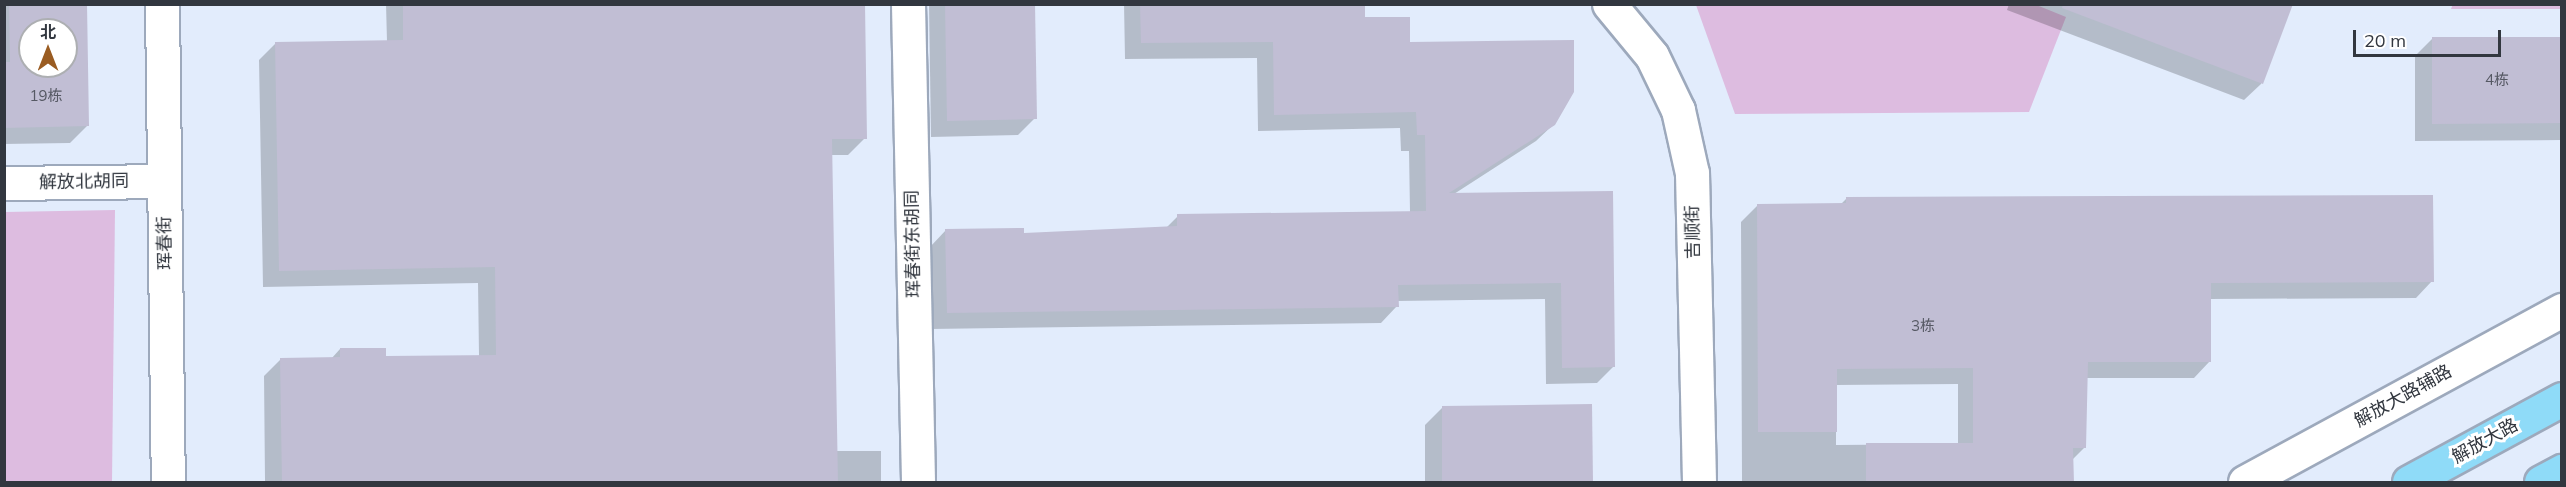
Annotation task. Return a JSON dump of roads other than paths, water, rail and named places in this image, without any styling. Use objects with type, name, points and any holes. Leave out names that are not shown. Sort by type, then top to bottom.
[{"type":"main road","name":"解放大路","points":[[2409,483],[2562,399]]},
{"type":"main road","points":[[2541,483],[2562,471]]},
{"type":"street","name":"珲春街","points":[[162,4],[168,483]]},
{"type":"street","name":"珲春街东胡同","points":[[908,4],[918,483]]},
{"type":"street","name":"吉顺街","points":[[1609,4],[1652,56],[1678,110],[1692,172],[1699,483]]},
{"type":"street","name":"解放北胡同","points":[[4,183],[164,181]]},
{"type":"street","name":"解放大路辅路","points":[[2245,483],[2562,310]]}]
